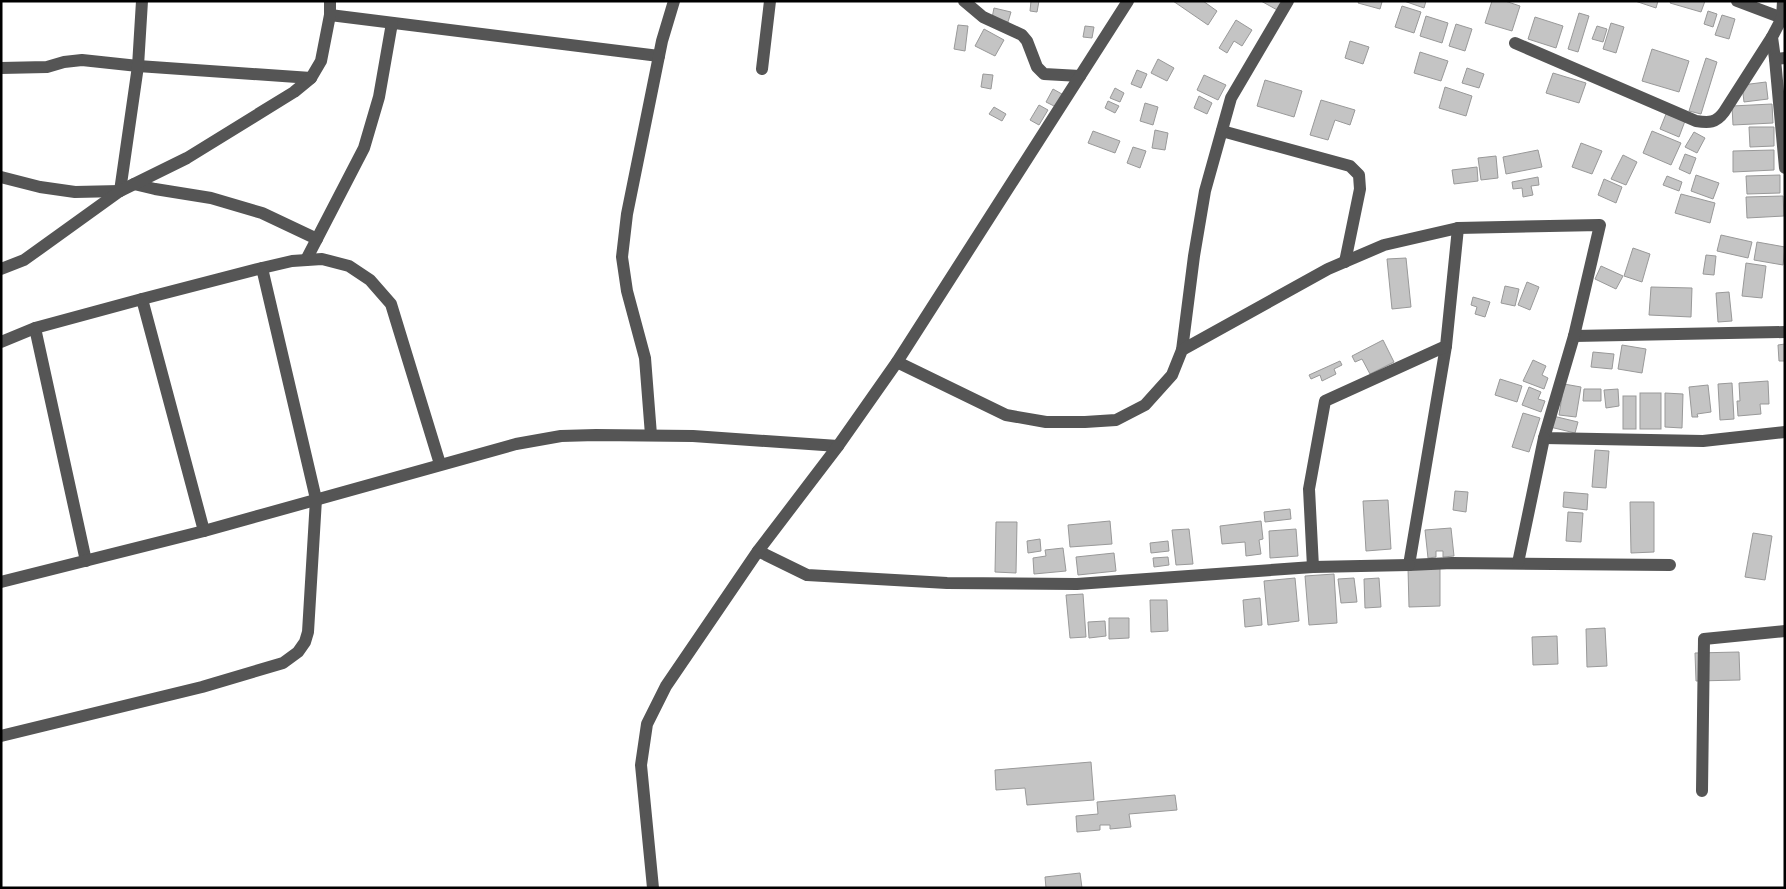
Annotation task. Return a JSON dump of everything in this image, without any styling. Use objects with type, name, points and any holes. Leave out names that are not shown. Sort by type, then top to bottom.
[{"type":"street","points":[[120,191],[138,66],[142,1]]},
{"type":"street","points":[[1,269],[24,260],[120,191],[187,158],[294,92],[311,78],[321,61],[330,15],[330,1]]},
{"type":"street","points":[[651,435],[645,358],[627,291],[622,257],[627,214],[659,56],[674,1]]},
{"type":"street","points":[[762,69],[770,1]]},
{"type":"street","points":[[964,1],[982,17],[1022,35],[1027,41],[1037,67],[1044,74],[1080,76]]},
{"type":"street","points":[[653,888],[642,765],[647,724],[666,686],[758,551],[838,446],[897,362],[1128,1]]},
{"type":"street","points":[[897,362],[1006,415],[1046,422],[1116,420],[1145,405],[1172,375],[1182,350],[1205,190],[1231,98],[1288,1]]},
{"type":"street","points":[[1737,1],[1782,18]]},
{"type":"street","points":[[1515,43],[1696,121],[1710,123],[1719,119],[1772,37],[1782,18],[1783,1]]},
{"type":"street","points":[[330,15],[659,56]]},
{"type":"street","points":[[306,260],[364,148],[379,97],[392,23]]},
{"type":"street","points":[[1772,37],[1780,59],[1785,168]]},
{"type":"street","points":[[1,68],[47,67],[64,62],[82,60],[138,66],[311,78]]},
{"type":"street","points":[[1222,131],[1350,166],[1359,175],[1360,189],[1345,262]]},
{"type":"street","points":[[1,177],[40,187],[75,192],[120,191]]},
{"type":"street","points":[[134,184],[211,198],[262,213],[317,239]]},
{"type":"street","points":[[1182,350],[1328,269],[1384,245],[1458,228],[1600,225],[1574,336],[1544,438],[1518,563]]},
{"type":"street","points":[[1409,565],[1446,346],[1458,228]]},
{"type":"street","points":[[1,342],[35,328],[262,268],[322,259],[349,266],[370,280],[391,304],[440,464]]},
{"type":"street","points":[[1,736],[202,687],[283,663],[298,652],[305,642],[308,632],[316,499],[262,268]]},
{"type":"street","points":[[142,299],[204,531]]},
{"type":"street","points":[[35,328],[86,561]]},
{"type":"street","points":[[1574,336],[1785,332]]},
{"type":"street","points":[[1313,567],[1309,489],[1325,401],[1446,346]]},
{"type":"street","points":[[1544,438],[1703,440],[1785,432]]},
{"type":"street","points":[[1,582],[204,531],[516,444],[561,436],[692,436],[838,446]]},
{"type":"street","points":[[758,551],[807,575],[947,583],[1077,584],[1313,567],[1518,563],[1670,565]]},
{"type":"street","points":[[1702,791],[1704,639],[1785,631]]},
{"type":"building","points":[[1031,1],[1039,1],[1037,12],[1030,11]]},
{"type":"building","points":[[1173,1],[1203,1],[1217,11],[1208,25]]},
{"type":"building","points":[[1261,1],[1284,1],[1279,11]]},
{"type":"building","points":[[1359,1],[1382,2],[1380,9],[1358,3]]},
{"type":"building","points":[[1404,1],[1426,1],[1424,8]]},
{"type":"building","points":[[1492,1],[1505,1],[1520,6],[1512,31],[1485,23]]},
{"type":"building","points":[[1635,1],[1658,1],[1656,8]]},
{"type":"building","points":[[1671,1],[1705,1],[1701,12],[1670,3]]},
{"type":"building","points":[[1402,6],[1421,12],[1414,33],[1395,27]]},
{"type":"building","points":[[994,8],[1011,12],[1008,22],[992,18]]},
{"type":"building","points":[[1708,11],[1717,14],[1713,27],[1704,24]]},
{"type":"building","points":[[1579,13],[1589,16],[1578,52],[1568,49]]},
{"type":"building","points":[[1722,15],[1735,19],[1729,39],[1715,35]]},
{"type":"building","points":[[1426,16],[1448,23],[1442,43],[1420,36]]},
{"type":"building","points":[[1535,17],[1563,26],[1556,48],[1528,39]]},
{"type":"building","points":[[1236,20],[1252,30],[1242,46],[1234,41],[1227,53],[1219,48]]},
{"type":"building","points":[[1611,23],[1624,27],[1616,53],[1603,49]]},
{"type":"building","points":[[1456,24],[1472,29],[1465,51],[1449,46]]},
{"type":"building","points":[[958,25],[968,26],[965,51],[954,49]]},
{"type":"building","points":[[1085,26],[1094,27],[1092,38],[1083,37]]},
{"type":"building","points":[[1597,26],[1607,29],[1603,42],[1592,39]]},
{"type":"building","points":[[984,29],[1004,40],[995,56],[975,46]]},
{"type":"building","points":[[1350,41],[1369,47],[1363,64],[1345,58]]},
{"type":"building","points":[[1652,49],[1689,61],[1679,92],[1642,81]]},
{"type":"building","points":[[1420,52],[1448,61],[1441,81],[1414,73]]},
{"type":"building","points":[[1706,58],[1717,62],[1701,114],[1689,111]]},
{"type":"building","points":[[1158,59],[1174,68],[1167,81],[1151,73]]},
{"type":"building","points":[[1467,68],[1484,74],[1479,88],[1462,83]]},
{"type":"building","points":[[1137,70],[1147,74],[1141,88],[1131,84]]},
{"type":"building","points":[[1553,73],[1586,83],[1579,103],[1546,93]]},
{"type":"building","points":[[983,74],[993,75],[991,89],[981,87]]},
{"type":"building","points":[[1204,75],[1226,85],[1218,100],[1197,90]]},
{"type":"building","points":[[1265,80],[1302,91],[1294,117],[1257,106]]},
{"type":"building","points":[[1766,82],[1768,99],[1744,102],[1742,85]]},
{"type":"building","points":[[1445,87],[1472,96],[1466,116],[1439,108]]},
{"type":"building","points":[[1115,88],[1124,93],[1120,102],[1110,98]]},
{"type":"building","points":[[1053,89],[1069,98],[1056,107],[1046,102]]},
{"type":"building","points":[[1199,96],[1212,103],[1207,114],[1194,108]]},
{"type":"building","points":[[1321,100],[1355,110],[1350,125],[1335,120],[1328,140],[1310,135]]},
{"type":"building","points":[[1108,101],[1119,106],[1115,113],[1105,108]]},
{"type":"building","points":[[1145,103],[1158,107],[1153,125],[1140,121]]},
{"type":"building","points":[[1772,104],[1773,123],[1733,125],[1732,106]]},
{"type":"building","points":[[1039,105],[1048,110],[1039,125],[1030,120]]},
{"type":"building","points":[[994,107],[1006,114],[1002,121],[989,114]]},
{"type":"building","points":[[1666,114],[1685,121],[1679,137],[1660,129]]},
{"type":"building","points":[[1749,127],[1774,127],[1774,146],[1750,147]]},
{"type":"building","points":[[1155,130],[1168,133],[1165,150],[1152,148]]},
{"type":"building","points":[[1093,131],[1120,141],[1115,153],[1088,143]]},
{"type":"building","points":[[1652,131],[1681,143],[1671,165],[1643,153]]},
{"type":"building","points":[[1694,132],[1705,138],[1697,153],[1685,147]]},
{"type":"building","points":[[1581,143],[1602,151],[1592,174],[1572,167]]},
{"type":"building","points":[[1133,147],[1146,151],[1140,168],[1127,163]]},
{"type":"building","points":[[1538,150],[1542,167],[1506,174],[1503,157]]},
{"type":"building","points":[[1774,150],[1774,170],[1733,172],[1733,151]]},
{"type":"building","points":[[1685,154],[1696,158],[1690,174],[1679,169]]},
{"type":"building","points":[[1623,155],[1637,162],[1626,185],[1611,179]]},
{"type":"building","points":[[1496,156],[1498,178],[1481,180],[1478,158]]},
{"type":"building","points":[[1477,167],[1478,181],[1454,184],[1452,170]]},
{"type":"building","points":[[1696,175],[1719,183],[1713,199],[1691,191]]},
{"type":"building","points":[[1780,175],[1780,193],[1747,194],[1746,176]]},
{"type":"building","points":[[1667,176],[1682,182],[1679,191],[1663,185]]},
{"type":"building","points":[[1538,177],[1539,185],[1531,186],[1533,195],[1523,197],[1522,188],[1513,189],[1512,182]]},
{"type":"building","points":[[1604,179],[1622,187],[1616,203],[1598,195]]},
{"type":"building","points":[[1681,194],[1715,203],[1710,223],[1675,213]]},
{"type":"building","points":[[1783,196],[1784,216],[1747,218],[1746,197]]},
{"type":"building","points":[[1721,235],[1752,242],[1748,258],[1717,251]]},
{"type":"building","points":[[1757,242],[1785,247],[1783,265],[1754,260]]},
{"type":"building","points":[[1633,248],[1650,254],[1642,282],[1624,276]]},
{"type":"building","points":[[1706,255],[1716,256],[1714,275],[1703,274]]},
{"type":"building","points":[[1406,258],[1411,307],[1392,309],[1387,259]]},
{"type":"building","points":[[1746,263],[1766,266],[1762,298],[1742,296]]},
{"type":"building","points":[[1601,266],[1623,276],[1616,289],[1595,279]]},
{"type":"building","points":[[1527,282],[1539,287],[1530,310],[1518,305]]},
{"type":"building","points":[[1505,286],[1519,289],[1515,306],[1501,303]]},
{"type":"building","points":[[1651,287],[1692,288],[1691,317],[1649,315]]},
{"type":"building","points":[[1729,292],[1732,321],[1718,322],[1716,293]]},
{"type":"building","points":[[1473,297],[1490,302],[1485,317],[1475,314],[1477,307],[1471,305]]},
{"type":"building","points":[[1383,340],[1394,362],[1370,374],[1362,359],[1355,362],[1352,356]]},
{"type":"building","points":[[1785,344],[1785,361],[1779,361],[1778,345]]},
{"type":"building","points":[[1622,345],[1646,349],[1642,373],[1618,369]]},
{"type":"building","points":[[1593,352],[1614,354],[1612,369],[1591,367]]},
{"type":"building","points":[[1533,360],[1546,366],[1542,375],[1548,378],[1544,389],[1523,381]]},
{"type":"building","points":[[1340,361],[1342,365],[1334,369],[1336,374],[1322,381],[1320,375],[1311,379],[1309,375]]},
{"type":"building","points":[[1500,379],[1522,386],[1517,402],[1495,395]]},
{"type":"building","points":[[1768,381],[1769,404],[1760,404],[1761,414],[1738,416],[1737,401],[1740,401],[1739,383]]},
{"type":"building","points":[[1732,383],[1734,419],[1720,420],[1718,384]]},
{"type":"building","points":[[1564,384],[1581,387],[1576,417],[1559,415]]},
{"type":"building","points":[[1708,385],[1711,412],[1697,414],[1698,417],[1692,417],[1689,387]]},
{"type":"building","points":[[1529,387],[1541,392],[1538,399],[1545,401],[1541,412],[1522,405]]},
{"type":"building","points":[[1584,389],[1601,389],[1601,401],[1583,401]]},
{"type":"building","points":[[1618,389],[1619,406],[1606,408],[1604,390]]},
{"type":"building","points":[[1640,393],[1661,393],[1661,429],[1640,429]]},
{"type":"building","points":[[1665,393],[1683,394],[1682,428],[1665,427]]},
{"type":"building","points":[[1623,396],[1636,396],[1636,429],[1623,429]]},
{"type":"building","points":[[1523,413],[1540,418],[1529,452],[1512,447]]},
{"type":"building","points":[[1553,416],[1578,422],[1575,433],[1550,427]]},
{"type":"building","points":[[1595,450],[1609,451],[1606,488],[1592,487]]},
{"type":"building","points":[[1455,491],[1468,492],[1466,512],[1453,510]]},
{"type":"building","points":[[1564,492],[1588,494],[1587,510],[1563,507]]},
{"type":"building","points":[[1388,500],[1391,549],[1366,551],[1363,501]]},
{"type":"building","points":[[1630,502],[1654,502],[1654,552],[1631,553]]},
{"type":"building","points":[[1290,509],[1291,519],[1265,522],[1264,512]]},
{"type":"building","points":[[1568,512],[1583,513],[1581,542],[1566,541]]},
{"type":"building","points":[[1110,521],[1112,544],[1070,547],[1068,525]]},
{"type":"building","points":[[1261,521],[1263,539],[1259,540],[1261,554],[1246,556],[1245,542],[1222,544],[1220,526]]},
{"type":"building","points":[[996,522],[1017,522],[1016,573],[995,572]]},
{"type":"building","points":[[1451,528],[1454,556],[1443,557],[1443,551],[1436,551],[1436,557],[1428,558],[1425,530]]},
{"type":"building","points":[[1189,529],[1193,564],[1176,565],[1172,530]]},
{"type":"building","points":[[1296,529],[1298,556],[1270,558],[1269,531]]},
{"type":"building","points":[[1753,533],[1772,536],[1765,580],[1745,577]]},
{"type":"building","points":[[1040,539],[1041,551],[1028,553],[1027,541]]},
{"type":"building","points":[[1168,541],[1169,551],[1151,553],[1150,543]]},
{"type":"building","points":[[1063,548],[1066,571],[1034,574],[1033,558],[1046,556],[1045,550]]},
{"type":"building","points":[[1114,553],[1116,571],[1078,575],[1076,557]]},
{"type":"building","points":[[1168,557],[1169,565],[1154,567],[1153,558]]},
{"type":"building","points":[[1408,568],[1440,568],[1440,606],[1409,607]]},
{"type":"building","points":[[1334,574],[1337,623],[1309,625],[1305,576]]},
{"type":"building","points":[[1295,578],[1299,621],[1268,625],[1264,581]]},
{"type":"building","points":[[1354,578],[1357,602],[1341,603],[1338,579]]},
{"type":"building","points":[[1379,578],[1381,607],[1365,608],[1364,579]]},
{"type":"building","points":[[1083,594],[1086,637],[1070,638],[1066,595]]},
{"type":"building","points":[[1260,598],[1262,625],[1245,627],[1243,600]]},
{"type":"building","points":[[1150,600],[1167,600],[1168,631],[1151,632]]},
{"type":"building","points":[[1109,618],[1129,618],[1129,638],[1109,639]]},
{"type":"building","points":[[1105,621],[1106,636],[1089,638],[1088,622]]},
{"type":"building","points":[[1605,628],[1607,666],[1587,667],[1586,629]]},
{"type":"building","points":[[1557,636],[1558,664],[1533,665],[1532,637]]},
{"type":"building","points":[[1739,652],[1740,680],[1696,681],[1695,653]]},
{"type":"building","points":[[1091,762],[1094,800],[1027,805],[1025,788],[996,790],[995,770]]},
{"type":"building","points":[[1175,795],[1177,810],[1129,814],[1131,827],[1110,829],[1110,825],[1100,825],[1100,830],[1077,832],[1076,816],[1098,814],[1097,802]]},
{"type":"building","points":[[1080,873],[1082,888],[1046,888],[1045,877]]}]
